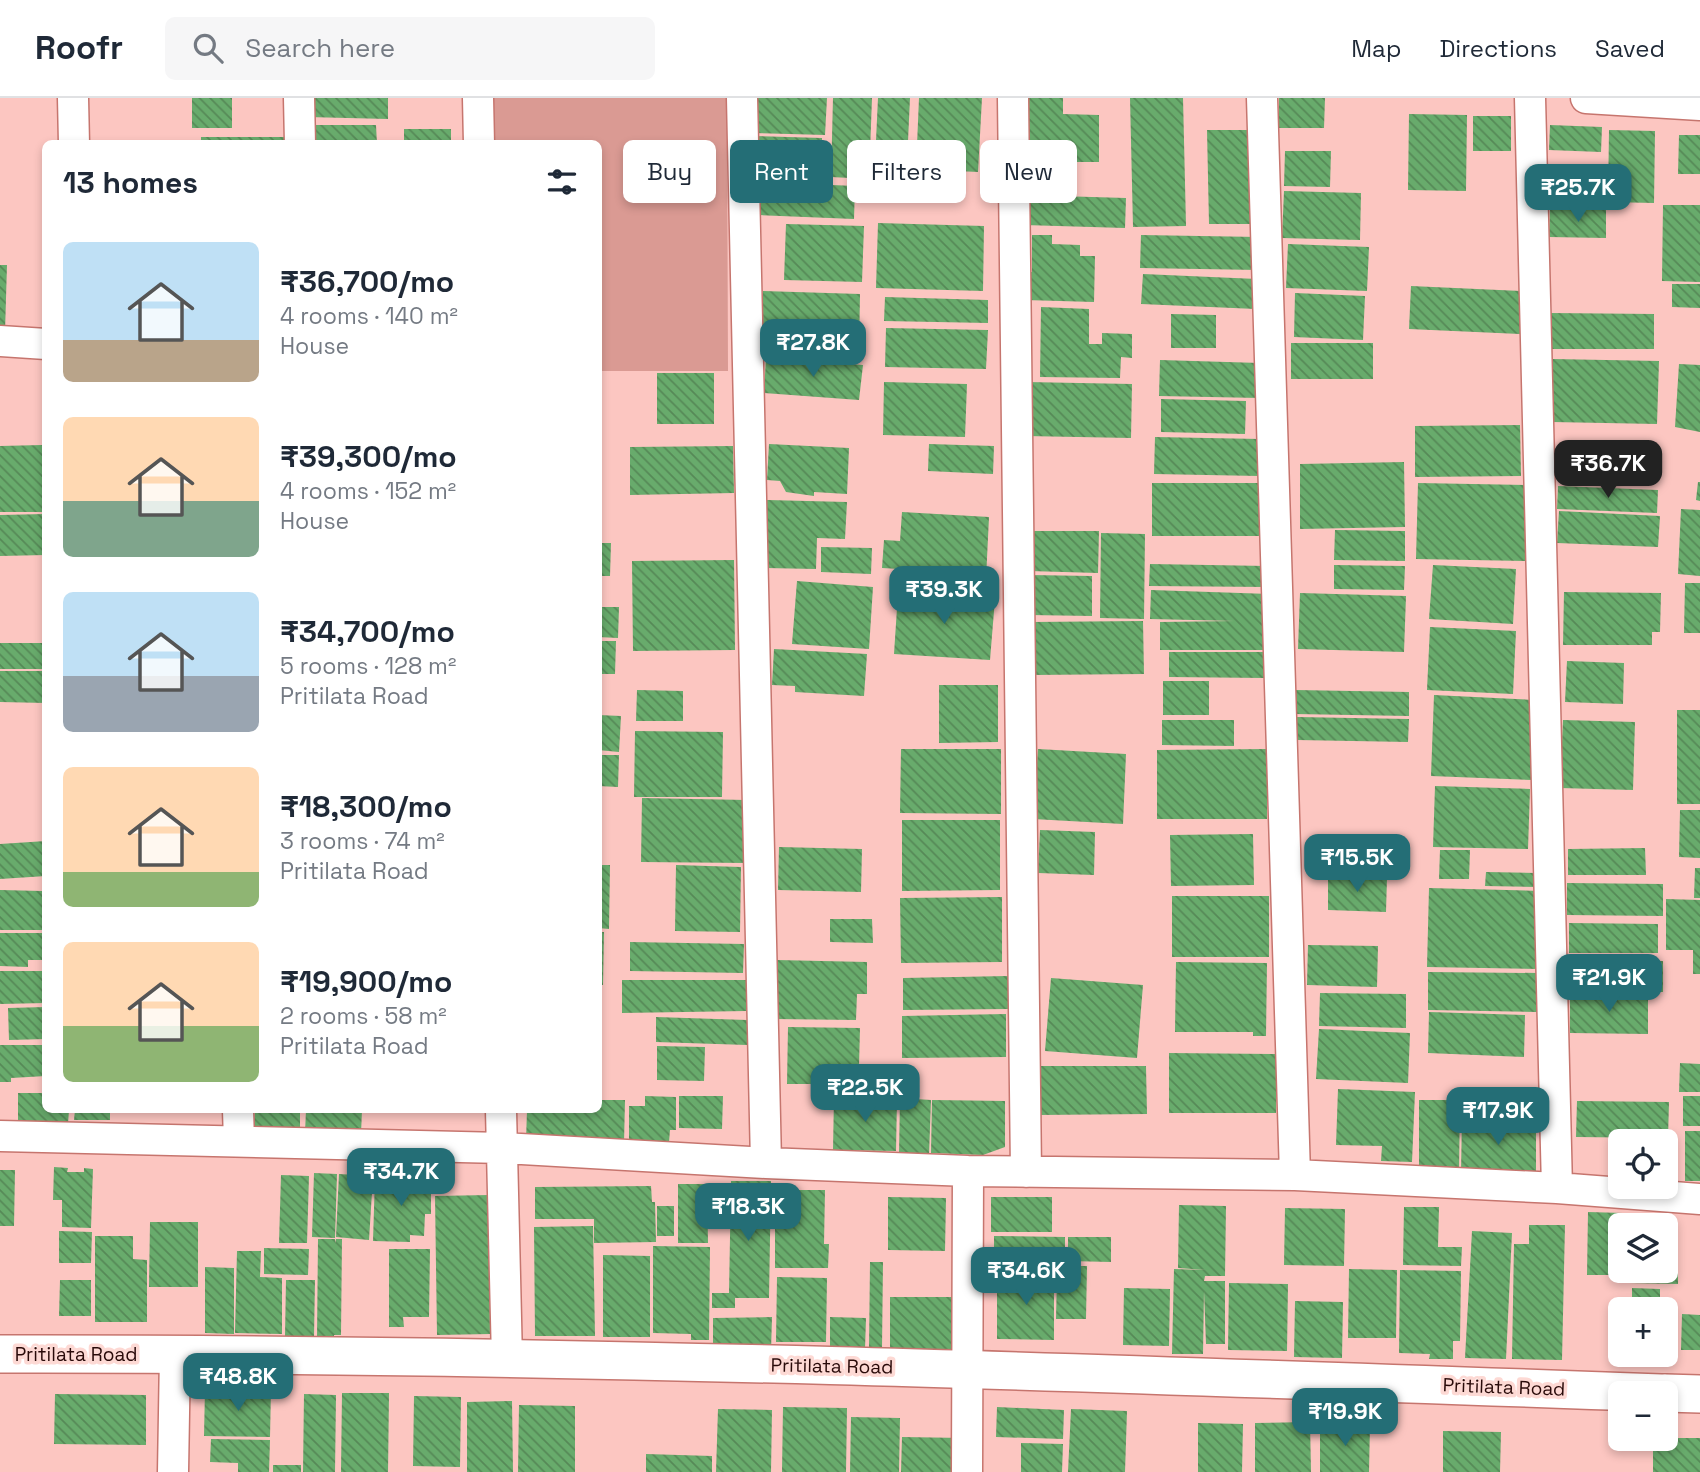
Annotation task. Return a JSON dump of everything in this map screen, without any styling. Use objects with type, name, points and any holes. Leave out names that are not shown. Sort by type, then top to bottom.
[{"type":"street","points":[[73,98],[74,140]]},
{"type":"street","points":[[299,98],[300,140]]},
{"type":"street","points":[[478,98],[479,140]]},
{"type":"street","points":[[742,98],[766,1163]]},
{"type":"street","points":[[1013,98],[1026,1172]]},
{"type":"street","points":[[1262,98],[1295,1175]]},
{"type":"street","points":[[1530,98],[1558,1188]]},
{"type":"street","points":[[1586,98],[1700,105]]},
{"type":"street","points":[[0,341],[42,344]]},
{"type":"street","points":[[238,1113],[239,1140]]},
{"type":"street","points":[[501,1113],[507,1360]]},
{"type":"street","points":[[0,1136],[502,1148],[968,1171],[1295,1175],[1558,1188],[1700,1199]]},
{"type":"street","points":[[967,1472],[968,1171]]},
{"type":"street","name":"Pritilata Road","points":[[0,1354],[175,1354],[968,1368],[1608,1391]]},
{"type":"street","points":[[173,1472],[175,1354]]},
{"type":"street","name":"Pritilata Road","points":[[1678,1393],[1700,1394]]},
{"type":"shaded area","points":[[489,98],[727,98],[728,371],[602,371],[602,140],[489,140]]},
{"type":"building","points":[[192,98],[232,98],[232,128],[192,128]]},
{"type":"building","points":[[308,98],[388,98],[388,119],[307,117]]},
{"type":"building","points":[[751,98],[827,98],[825,135],[750,133]]},
{"type":"building","points":[[833,98],[872,98],[870,140],[847,140],[847,178],[833,177]]},
{"type":"building","points":[[878,98],[910,98],[908,140],[876,140]]},
{"type":"building","points":[[919,98],[982,98],[978,172],[966,171],[966,140],[917,140]]},
{"type":"building","points":[[1023,98],[1063,98],[1063,114],[1099,115],[1099,162],[1077,162],[1077,140],[1029,140],[1029,122],[1023,122]]},
{"type":"building","points":[[1130,98],[1183,98],[1186,226],[1133,227]]},
{"type":"building","points":[[1279,98],[1325,98],[1324,128],[1279,128]]},
{"type":"building","points":[[1409,114],[1467,115],[1466,191],[1408,190]]},
{"type":"building","points":[[1473,116],[1511,116],[1511,151],[1473,151]]},
{"type":"building","points":[[313,125],[376,125],[377,140],[313,140]]},
{"type":"building","points":[[1550,125],[1602,127],[1601,152],[1549,150]]},
{"type":"building","points":[[404,129],[451,129],[451,140],[404,140]]},
{"type":"building","points":[[1207,130],[1255,130],[1257,224],[1209,224]]},
{"type":"building","points":[[1609,130],[1655,131],[1654,203],[1608,202]]},
{"type":"building","points":[[1679,135],[1700,135],[1700,174],[1678,174]]},
{"type":"building","points":[[754,136],[822,138],[822,140],[754,140]]},
{"type":"building","points":[[201,137],[285,137],[285,140],[201,140]]},
{"type":"building","points":[[1285,151],[1331,151],[1330,187],[1284,186]]},
{"type":"building","points":[[833,185],[847,186],[847,203],[854,203],[854,219],[759,215],[759,203],[833,203]]},
{"type":"building","points":[[1284,191],[1361,193],[1360,240],[1282,238]]},
{"type":"building","points":[[1077,197],[1126,198],[1125,228],[1024,225],[1024,203],[1077,203]]},
{"type":"building","points":[[1663,205],[1700,205],[1700,282],[1662,281]]},
{"type":"building","points":[[1550,210],[1606,210],[1606,238],[1549,237]]},
{"type":"building","points":[[878,223],[984,226],[983,291],[876,288]]},
{"type":"building","points":[[786,224],[864,226],[862,282],[784,280]]},
{"type":"building","points":[[1032,235],[1052,235],[1052,244],[1080,245],[1080,256],[1095,256],[1094,302],[1025,300],[1025,272],[1032,272]]},
{"type":"building","points":[[1141,235],[1259,237],[1259,270],[1140,268]]},
{"type":"building","points":[[1288,244],[1369,247],[1367,291],[1286,288]]},
{"type":"building","points":[[0,265],[7,265],[5,332],[0,332]]},
{"type":"building","points":[[1143,274],[1257,279],[1256,309],[1141,304]]},
{"type":"building","points":[[1672,284],[1700,284],[1700,308],[1672,307]]},
{"type":"building","points":[[1411,286],[1521,291],[1520,334],[1409,329]]},
{"type":"building","points":[[763,291],[860,294],[859,351],[761,348]]},
{"type":"building","points":[[1295,293],[1365,296],[1363,340],[1294,337]]},
{"type":"building","points":[[885,297],[988,300],[988,323],[884,321]]},
{"type":"building","points":[[1041,307],[1089,309],[1089,344],[1102,344],[1102,333],[1132,334],[1132,358],[1121,357],[1120,378],[1040,377]]},
{"type":"building","points":[[1550,313],[1654,314],[1654,349],[1549,349]]},
{"type":"building","points":[[1171,314],[1216,315],[1216,348],[1171,348]]},
{"type":"building","points":[[886,328],[988,330],[986,369],[885,367]]},
{"type":"building","points":[[1291,343],[1373,343],[1373,379],[1291,379]]},
{"type":"building","points":[[766,357],[863,365],[859,400],[764,393]]},
{"type":"building","points":[[1553,359],[1659,361],[1657,424],[1552,422]]},
{"type":"building","points":[[1160,360],[1260,363],[1260,398],[1159,396]]},
{"type":"building","points":[[1679,364],[1700,365],[1700,432],[1675,427]]},
{"type":"building","points":[[657,373],[714,373],[714,424],[657,424]]},
{"type":"building","points":[[884,382],[967,384],[965,437],[883,435]]},
{"type":"building","points":[[1026,382],[1132,384],[1131,438],[1025,436]]},
{"type":"building","points":[[1161,399],[1246,401],[1245,434],[1161,432]]},
{"type":"building","points":[[1520,425],[1521,476],[1415,477],[1415,426]]},
{"type":"building","points":[[1155,437],[1260,439],[1259,476],[1154,474]]},
{"type":"building","points":[[769,444],[849,448],[847,494],[814,492],[814,496],[786,492],[780,481],[767,480]]},
{"type":"building","points":[[929,444],[994,446],[993,474],[928,471]]},
{"type":"building","points":[[42,445],[42,512],[0,512],[0,446]]},
{"type":"building","points":[[733,446],[734,493],[630,495],[630,447]]},
{"type":"building","points":[[1404,462],[1405,527],[1300,529],[1300,464]]},
{"type":"building","points":[[1700,482],[1700,501],[1696,500]]},
{"type":"building","points":[[1152,483],[1260,483],[1259,536],[1152,536]]},
{"type":"building","points":[[1418,483],[1526,485],[1525,561],[1416,559]]},
{"type":"building","points":[[1558,486],[1658,490],[1657,513],[1557,509]]},
{"type":"building","points":[[767,500],[847,502],[845,539],[817,538],[816,569],[765,568]]},
{"type":"building","points":[[1681,509],[1700,510],[1700,576],[1678,574]]},
{"type":"building","points":[[1559,511],[1660,516],[1658,547],[1557,543]]},
{"type":"building","points":[[902,512],[989,517],[986,579],[899,574],[899,569],[882,568],[884,540],[900,541]]},
{"type":"building","points":[[42,514],[42,555],[0,556],[0,515]]},
{"type":"building","points":[[1335,530],[1405,531],[1405,561],[1334,560]]},
{"type":"building","points":[[1030,531],[1099,531],[1098,573],[1029,571]]},
{"type":"building","points":[[1101,533],[1145,534],[1144,619],[1100,618]]},
{"type":"building","points":[[602,543],[611,543],[610,576],[602,576]]},
{"type":"building","points":[[821,547],[872,548],[871,574],[821,572]]},
{"type":"building","points":[[734,560],[735,650],[633,651],[632,561]]},
{"type":"building","points":[[1150,564],[1267,566],[1267,587],[1149,586]]},
{"type":"building","points":[[1334,565],[1405,566],[1404,590],[1334,589]]},
{"type":"building","points":[[1433,565],[1516,569],[1513,624],[1429,619]]},
{"type":"building","points":[[1030,575],[1092,576],[1092,616],[1029,615]]},
{"type":"building","points":[[797,581],[873,587],[869,649],[792,644]]},
{"type":"building","points":[[1685,583],[1700,583],[1700,633],[1684,633]]},
{"type":"building","points":[[1151,590],[1270,594],[1269,650],[1160,650],[1160,622],[1234,621],[1150,619]]},
{"type":"building","points":[[1564,592],[1661,593],[1660,632],[1652,632],[1652,645],[1563,645]]},
{"type":"building","points":[[898,593],[995,599],[990,660],[894,654]]},
{"type":"building","points":[[1300,593],[1406,596],[1404,652],[1298,649]]},
{"type":"building","points":[[602,607],[619,607],[618,638],[602,637]]},
{"type":"building","points":[[1143,621],[1144,674],[1032,675],[1032,622]]},
{"type":"building","points":[[1430,627],[1516,631],[1513,694],[1427,690]]},
{"type":"building","points":[[602,641],[616,641],[615,674],[602,674]]},
{"type":"building","points":[[0,643],[42,643],[42,669],[0,669]]},
{"type":"building","points":[[774,649],[867,654],[864,696],[795,692],[795,686],[772,685]]},
{"type":"building","points":[[1169,652],[1266,652],[1265,678],[1169,677]]},
{"type":"building","points":[[1567,661],[1624,663],[1623,704],[1565,702]]},
{"type":"building","points":[[0,671],[42,671],[42,703],[0,702]]},
{"type":"building","points":[[1163,681],[1209,681],[1209,715],[1163,715]]},
{"type":"building","points":[[939,685],[998,685],[998,742],[939,743]]},
{"type":"building","points":[[637,690],[683,691],[683,721],[636,721]]},
{"type":"building","points":[[1295,690],[1409,692],[1409,716],[1294,714]]},
{"type":"building","points":[[1434,695],[1535,700],[1532,780],[1431,776]]},
{"type":"building","points":[[1677,710],[1700,710],[1700,804],[1677,804]]},
{"type":"building","points":[[602,715],[621,716],[619,752],[602,750]]},
{"type":"building","points":[[1297,717],[1409,719],[1408,742],[1297,740]]},
{"type":"building","points":[[1162,720],[1234,720],[1234,746],[1162,745]]},
{"type":"building","points":[[1563,720],[1635,722],[1633,790],[1560,788]]},
{"type":"building","points":[[635,731],[723,732],[722,797],[634,797]]},
{"type":"building","points":[[901,749],[1001,749],[1001,814],[900,813]]},
{"type":"building","points":[[1038,749],[1126,754],[1123,824],[1033,819]]},
{"type":"building","points":[[1267,749],[1267,819],[1157,819],[1157,750]]},
{"type":"building","points":[[602,755],[619,755],[618,787],[602,786]]},
{"type":"building","points":[[1435,786],[1530,789],[1528,849],[1433,847]]},
{"type":"building","points":[[642,798],[747,800],[746,863],[641,862]]},
{"type":"building","points":[[1680,810],[1700,810],[1700,858],[1679,857]]},
{"type":"building","points":[[902,820],[1000,820],[1000,890],[902,891]]},
{"type":"building","points":[[1040,830],[1095,832],[1094,875],[1038,873]]},
{"type":"building","points":[[1253,834],[1254,885],[1171,886],[1170,835]]},
{"type":"building","points":[[42,841],[42,876],[0,879],[0,844]]},
{"type":"building","points":[[779,847],[862,849],[861,892],[778,890]]},
{"type":"building","points":[[1645,848],[1646,875],[1568,875],[1568,849]]},
{"type":"building","points":[[1440,850],[1470,850],[1469,879],[1439,879]]},
{"type":"building","points":[[602,865],[610,865],[609,929],[602,928]]},
{"type":"building","points":[[676,865],[741,867],[740,932],[675,931]]},
{"type":"building","points":[[1695,868],[1700,868],[1700,898],[1694,898]]},
{"type":"building","points":[[1486,872],[1536,873],[1536,887],[1485,886]]},
{"type":"building","points":[[1328,877],[1387,878],[1386,912],[1328,910]]},
{"type":"building","points":[[1567,883],[1663,884],[1663,916],[1567,915]]},
{"type":"building","points":[[1429,888],[1542,891],[1540,969],[1427,967]]},
{"type":"building","points":[[0,890],[42,891],[42,930],[0,930]]},
{"type":"building","points":[[1172,896],[1269,896],[1269,957],[1172,957]]},
{"type":"building","points":[[1002,897],[1002,962],[901,963],[900,898]]},
{"type":"building","points":[[1666,899],[1700,900],[1700,974],[1693,974],[1693,950],[1666,950]]},
{"type":"building","points":[[830,919],[872,919],[873,943],[830,942]]},
{"type":"building","points":[[1569,923],[1658,924],[1658,953],[1569,953]]},
{"type":"building","points":[[602,932],[604,932],[603,985]]},
{"type":"building","points":[[0,933],[42,933],[42,960],[28,960],[28,967],[0,966]]},
{"type":"building","points":[[630,942],[744,944],[743,973],[630,971]]},
{"type":"building","points":[[1308,945],[1378,946],[1377,987],[1307,985]]},
{"type":"building","points":[[1567,959],[1663,961],[1663,992],[1566,989]]},
{"type":"building","points":[[776,960],[867,962],[867,994],[857,994],[856,1020],[775,1019]]},
{"type":"building","points":[[1176,962],[1267,963],[1266,1036],[1253,1036],[1253,1032],[1175,1032]]},
{"type":"building","points":[[0,971],[42,971],[42,1003],[0,1004]]},
{"type":"building","points":[[1428,972],[1538,973],[1537,1012],[1428,1010]]},
{"type":"building","points":[[1008,976],[1008,1009],[903,1010],[903,978]]},
{"type":"building","points":[[1051,978],[1143,985],[1137,1058],[1045,1051]]},
{"type":"building","points":[[622,980],[746,980],[746,1011],[622,1013]]},
{"type":"building","points":[[1320,993],[1406,994],[1406,1028],[1319,1026]]},
{"type":"building","points":[[1570,994],[1648,995],[1648,1034],[1570,1033]]},
{"type":"building","points":[[42,1007],[42,1039],[9,1040],[8,1008]]},
{"type":"building","points":[[1429,1012],[1525,1015],[1524,1057],[1428,1053]]},
{"type":"building","points":[[1006,1014],[1006,1057],[902,1058],[902,1016]]},
{"type":"building","points":[[656,1017],[747,1020],[747,1045],[656,1042]]},
{"type":"building","points":[[788,1027],[860,1028],[859,1066],[833,1065],[833,1084],[787,1084]]},
{"type":"building","points":[[1319,1029],[1410,1033],[1408,1083],[1316,1079]]},
{"type":"building","points":[[0,1045],[42,1045],[42,1076],[11,1078],[11,1082],[0,1082]]},
{"type":"building","points":[[657,1046],[705,1047],[704,1081],[657,1080]]},
{"type":"building","points":[[1169,1053],[1277,1054],[1276,1113],[1169,1113]]},
{"type":"building","points":[[1680,1063],[1700,1064],[1700,1092],[1679,1092]]},
{"type":"building","points":[[1039,1066],[1146,1066],[1147,1114],[1039,1115]]},
{"type":"building","points":[[1338,1089],[1415,1092],[1412,1162],[1381,1161],[1382,1146],[1336,1145]]},
{"type":"building","points":[[18,1093],[42,1093],[42,1113],[69,1113],[68,1124],[18,1122]]},
{"type":"building","points":[[645,1096],[676,1097],[676,1130],[670,1130],[669,1142],[629,1139],[629,1106],[645,1106]]},
{"type":"building","points":[[679,1096],[723,1096],[722,1129],[679,1128]]},
{"type":"building","points":[[834,1096],[897,1098],[896,1151],[833,1150]]},
{"type":"building","points":[[1683,1096],[1700,1096],[1700,1126],[1683,1126]]},
{"type":"building","points":[[900,1098],[931,1100],[929,1155],[899,1154]]},
{"type":"building","points":[[602,1100],[625,1100],[624,1143],[526,1141],[527,1113],[602,1113]]},
{"type":"building","points":[[932,1100],[1005,1101],[1005,1147],[983,1155],[931,1153]]},
{"type":"building","points":[[1419,1100],[1460,1100],[1459,1172],[1419,1171]]},
{"type":"building","points":[[1577,1101],[1669,1102],[1668,1129],[1608,1129],[1608,1137],[1576,1137]]},
{"type":"building","points":[[75,1113],[110,1113],[110,1120],[74,1120]]},
{"type":"building","points":[[255,1113],[300,1113],[300,1129],[254,1127]]},
{"type":"building","points":[[306,1113],[362,1113],[361,1134],[305,1133]]},
{"type":"building","points":[[1462,1116],[1486,1116],[1486,1122],[1536,1123],[1536,1173],[1461,1173]]},
{"type":"building","points":[[1685,1131],[1700,1131],[1700,1181],[1685,1181]]},
{"type":"building","points":[[54,1167],[68,1168],[67,1172],[93,1169],[91,1228],[62,1227],[62,1200],[53,1200]]},
{"type":"building","points":[[0,1170],[15,1170],[14,1226],[0,1226]]},
{"type":"building","points":[[314,1173],[337,1174],[335,1238],[312,1237]]},
{"type":"building","points":[[339,1174],[373,1176],[369,1240],[336,1237]]},
{"type":"building","points":[[281,1175],[309,1176],[307,1243],[279,1243]]},
{"type":"building","points":[[375,1177],[431,1179],[431,1214],[425,1214],[424,1236],[410,1235],[410,1242],[373,1241]]},
{"type":"building","points":[[731,1181],[771,1181],[769,1298],[735,1298],[735,1308],[712,1308],[712,1293],[729,1293]]},
{"type":"building","points":[[678,1184],[707,1184],[708,1243],[678,1243]]},
{"type":"building","points":[[651,1186],[652,1202],[655,1202],[656,1242],[594,1243],[594,1219],[535,1219],[535,1187]]},
{"type":"building","points":[[775,1190],[825,1190],[824,1244],[829,1244],[828,1268],[775,1268]]},
{"type":"building","points":[[489,1195],[490,1334],[437,1335],[435,1196]]},
{"type":"building","points":[[888,1197],[946,1198],[945,1251],[888,1250]]},
{"type":"building","points":[[991,1197],[1052,1197],[1052,1232],[991,1232]]},
{"type":"building","points":[[1179,1205],[1226,1206],[1225,1276],[1205,1276],[1204,1281],[1225,1281],[1225,1344],[1206,1344],[1204,1291],[1203,1354],[1172,1354],[1174,1269],[1206,1270],[1178,1268]]},
{"type":"building","points":[[657,1206],[674,1206],[674,1236],[657,1236]]},
{"type":"building","points":[[1404,1207],[1439,1207],[1438,1247],[1462,1247],[1461,1266],[1403,1265]]},
{"type":"building","points":[[1285,1208],[1345,1209],[1344,1266],[1284,1265]]},
{"type":"building","points":[[1588,1212],[1623,1213],[1608,1213],[1608,1275],[1587,1275]]},
{"type":"building","points":[[150,1222],[198,1222],[198,1287],[149,1287]]},
{"type":"building","points":[[1529,1225],[1565,1225],[1562,1360],[1512,1359],[1514,1244],[1529,1244]]},
{"type":"building","points":[[593,1226],[595,1336],[535,1336],[534,1227]]},
{"type":"building","points":[[59,1231],[92,1232],[91,1263],[59,1263]]},
{"type":"building","points":[[1472,1231],[1512,1233],[1506,1359],[1465,1358]]},
{"type":"building","points":[[95,1236],[133,1236],[133,1259],[147,1260],[147,1322],[95,1322]]},
{"type":"building","points":[[994,1236],[1065,1237],[1065,1271],[994,1271]]},
{"type":"building","points":[[1068,1237],[1111,1237],[1111,1262],[1068,1261]]},
{"type":"building","points":[[318,1239],[335,1239],[336,1243],[336,1239],[342,1239],[341,1335],[334,1335],[334,1339],[317,1339]]},
{"type":"building","points":[[653,1246],[710,1247],[709,1340],[691,1340],[691,1334],[653,1333]]},
{"type":"building","points":[[264,1248],[309,1249],[308,1275],[264,1274]]},
{"type":"building","points":[[389,1249],[430,1249],[429,1317],[403,1317],[404,1327],[389,1327]]},
{"type":"building","points":[[237,1251],[261,1251],[260,1277],[282,1278],[282,1334],[235,1333]]},
{"type":"building","points":[[603,1255],[650,1256],[650,1337],[603,1337]]},
{"type":"building","points":[[870,1262],[883,1262],[882,1348],[869,1348]]},
{"type":"building","points":[[1068,1266],[1087,1266],[1086,1319],[1056,1319],[1057,1275],[1068,1275]]},
{"type":"building","points":[[205,1267],[234,1268],[234,1334],[205,1333]]},
{"type":"building","points":[[1349,1269],[1397,1270],[1396,1338],[1348,1338]]},
{"type":"building","points":[[1400,1270],[1461,1271],[1460,1341],[1453,1341],[1453,1359],[1429,1359],[1430,1354],[1399,1353]]},
{"type":"building","points":[[997,1274],[1054,1275],[1054,1340],[997,1339]]},
{"type":"building","points":[[777,1277],[827,1278],[826,1342],[776,1342]]},
{"type":"building","points":[[60,1280],[91,1280],[91,1316],[59,1316]]},
{"type":"building","points":[[286,1280],[315,1280],[314,1337],[285,1336]]},
{"type":"building","points":[[1229,1283],[1288,1284],[1287,1351],[1228,1350]]},
{"type":"building","points":[[1124,1288],[1170,1289],[1169,1346],[1123,1345]]},
{"type":"building","points":[[1632,1288],[1660,1289],[1660,1297],[1632,1297]]},
{"type":"building","points":[[890,1297],[956,1297],[956,1354],[890,1353]]},
{"type":"building","points":[[1295,1301],[1343,1302],[1342,1358],[1294,1357]]},
{"type":"building","points":[[1682,1314],[1700,1315],[1700,1350],[1681,1350]]},
{"type":"building","points":[[772,1317],[771,1351],[713,1351],[713,1318]]},
{"type":"building","points":[[830,1317],[866,1318],[865,1349],[830,1348]]},
{"type":"building","points":[[205,1389],[271,1389],[270,1437],[204,1436]]},
{"type":"building","points":[[342,1393],[389,1393],[388,1472],[341,1472]]},
{"type":"building","points":[[55,1394],[146,1395],[146,1445],[54,1444]]},
{"type":"building","points":[[304,1394],[336,1395],[335,1472],[303,1472]]},
{"type":"building","points":[[414,1396],[461,1397],[460,1467],[413,1466]]},
{"type":"building","points":[[512,1401],[513,1472],[467,1472],[467,1402]]},
{"type":"building","points":[[519,1405],[575,1406],[575,1472],[518,1472]]},
{"type":"building","points":[[783,1407],[847,1408],[846,1472],[782,1472]]},
{"type":"building","points":[[997,1407],[1064,1410],[1063,1439],[996,1437]]},
{"type":"building","points":[[718,1409],[772,1410],[771,1472],[716,1472]]},
{"type":"building","points":[[1071,1409],[1127,1411],[1125,1472],[1068,1472]]},
{"type":"building","points":[[851,1417],[900,1418],[899,1472],[850,1472]]},
{"type":"building","points":[[1310,1422],[1311,1472],[1255,1472],[1255,1423]]},
{"type":"building","points":[[1198,1423],[1243,1424],[1242,1472],[1198,1472]]},
{"type":"building","points":[[1320,1424],[1370,1424],[1369,1472],[1320,1472]]},
{"type":"building","points":[[1443,1431],[1501,1432],[1500,1472],[1443,1472]]},
{"type":"building","points":[[902,1437],[964,1438],[963,1472],[901,1472]]},
{"type":"building","points":[[1678,1438],[1700,1438],[1700,1472],[1653,1472],[1653,1451],[1678,1451]]},
{"type":"building","points":[[211,1439],[270,1440],[269,1472],[238,1472],[238,1463],[210,1462]]},
{"type":"building","points":[[1021,1443],[1063,1444],[1062,1472],[1021,1472]]},
{"type":"building","points":[[646,1454],[712,1456],[712,1472],[646,1472]]},
{"type":"building","points":[[273,1465],[301,1465],[301,1472],[273,1472]]}]
